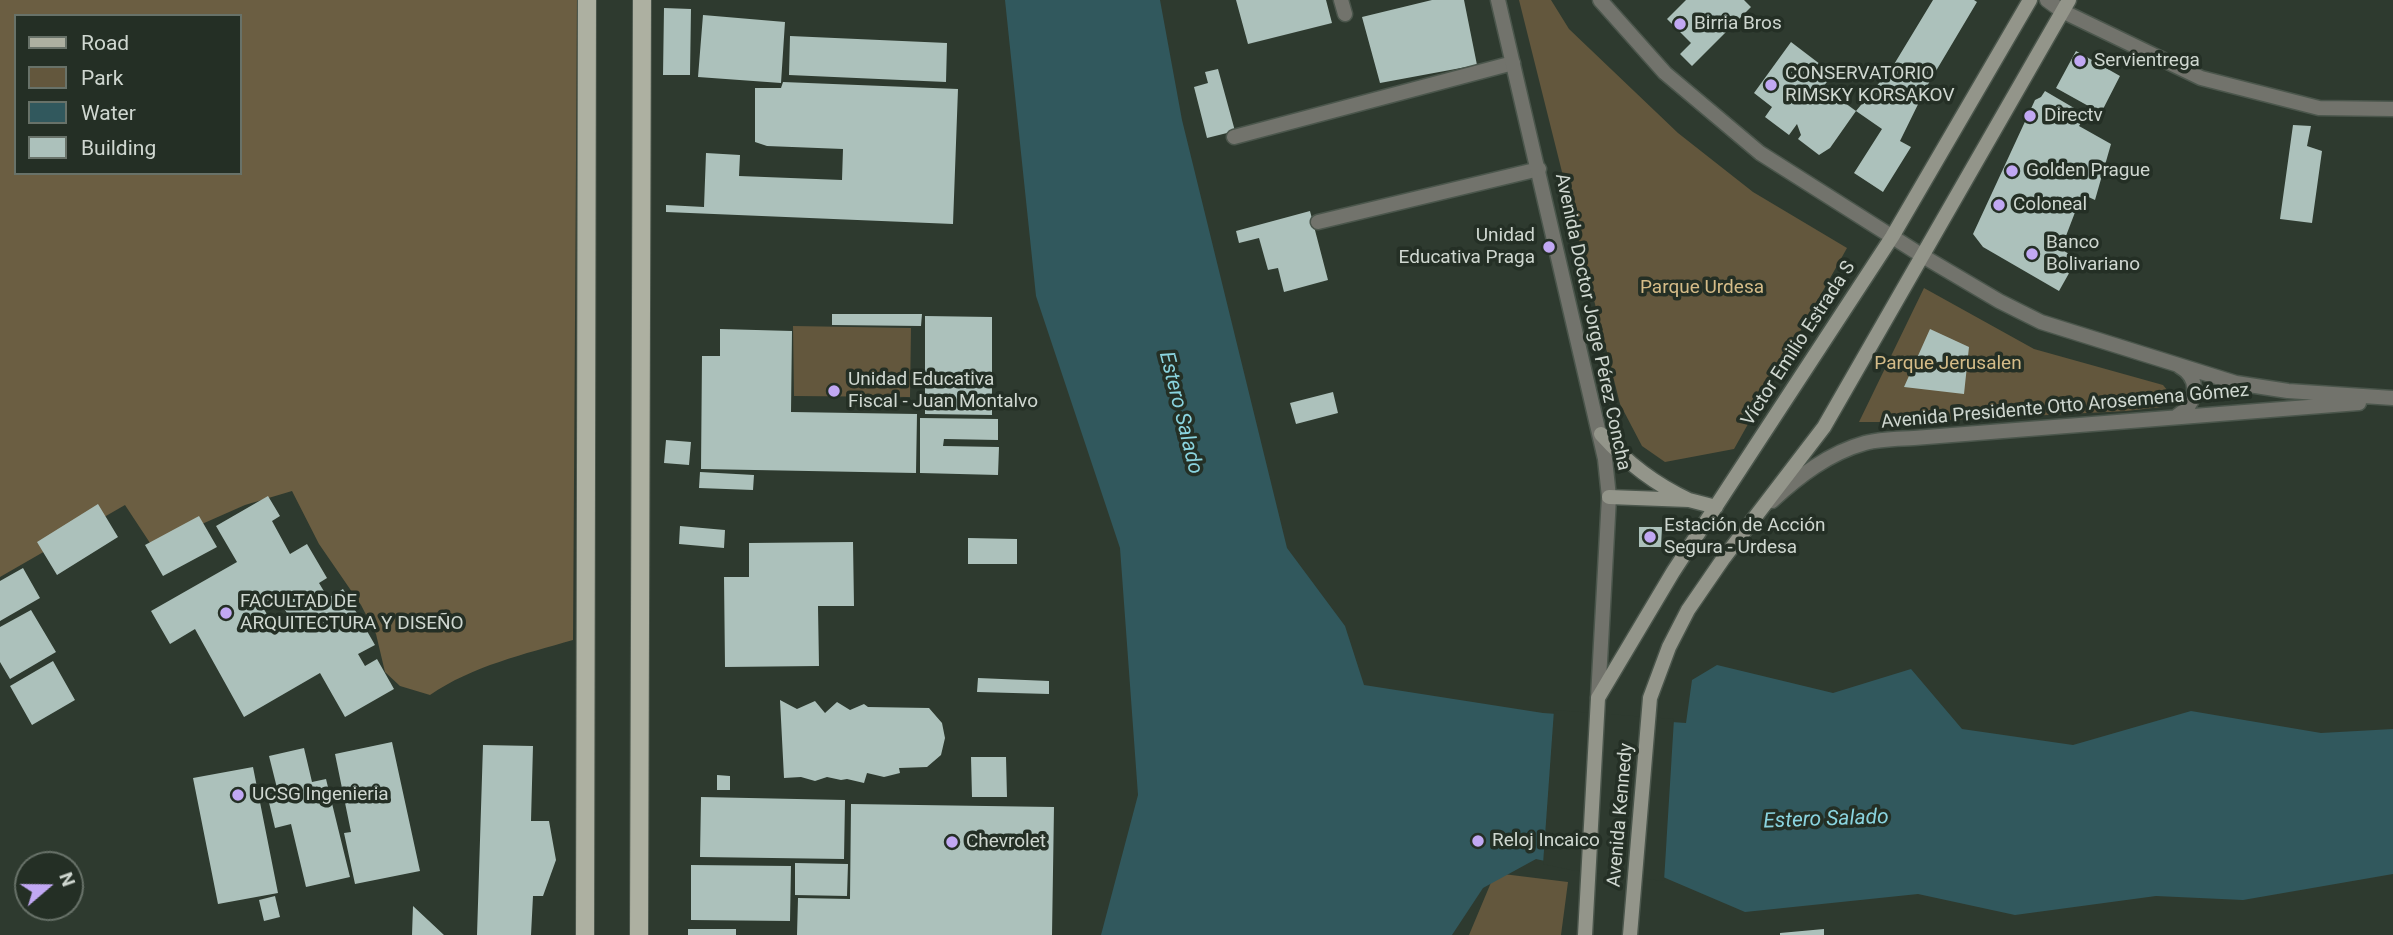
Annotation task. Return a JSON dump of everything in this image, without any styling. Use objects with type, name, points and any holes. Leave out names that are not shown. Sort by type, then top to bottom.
[{"type":"main road","points":[[585,935],[587,0]]},
{"type":"main road","points":[[639,935],[642,0]]},
{"type":"main road","name":"Víctor Emilio Estrada S","points":[[1598,702],[1673,572],[1892,237],[2030,0]]},
{"type":"main road","points":[[1761,512],[1824,427],[2066,6]]},
{"type":"main road","points":[[1601,434],[1640,472],[1689,500],[1716,507]]},
{"type":"main road","points":[[1609,497],[1689,500]]},
{"type":"main road","name":"Avenida Kennedy","points":[[1630,935],[1650,698],[1669,648],[1688,610],[1723,559],[1761,512]]},
{"type":"main road","name":"Avenida Kennedy","points":[[1585,935],[1598,702]]},
{"type":"street","name":"Avenida Doctor Jorge Pérez Concha","points":[[1498,0],[1601,434],[1609,497],[1598,702]]},
{"type":"street","points":[[1600,0],[1665,73],[1759,153],[1921,255]]},
{"type":"street","points":[[2047,0],[2066,6],[2201,78],[2319,108],[2393,109]]},
{"type":"street","points":[[1234,137],[1513,63]]},
{"type":"street","points":[[1318,222],[1539,169]]},
{"type":"street","name":"Avenida Presidente Otto Arosemena Gómez","points":[[1921,255],[2041,322],[2236,383],[2288,391],[2393,399]]},
{"type":"street","points":[[2166,418],[2179,416],[2190,407],[2195,395],[2194,382],[2186,370],[2175,363]]},
{"type":"street","name":"Avenida Presidente Otto Arosemena Gómez","points":[[1761,512],[1795,480],[1828,458],[1865,443],[2393,399]]},
{"type":"green space","name":"Parque Urdesa","points":[[1519,0],[1551,0],[1569,29],[1678,133],[1753,192],[1847,248],[1734,449],[1665,462],[1642,446],[1620,404]]},
{"type":"green space","name":"Parque Jerusalen","points":[[1924,288],[2034,349],[2163,385],[2172,396],[2162,407],[2126,411],[1859,422]]},
{"type":"green space","points":[[793,326],[911,328],[910,397],[794,396]]},
{"type":"green space","points":[[1495,873],[1568,882],[1561,935],[1469,935]]},
{"type":"shaded area","points":[[0,0],[577,0],[573,640],[481,669],[430,695],[400,686],[385,672],[376,634],[361,605],[319,544],[292,491],[245,505],[152,546],[125,505],[0,577]]},
{"type":"water","name":"Estero Salado","points":[[1005,0],[1160,0],[1182,120],[1287,548],[1345,626],[1364,685],[1543,713],[1686,723],[1692,680],[1717,665],[1833,693],[1911,669],[1962,729],[2073,745],[2191,711],[2321,733],[2393,729],[2393,874],[2243,900],[2156,896],[2015,915],[1918,894],[1745,912],[1663,877],[1571,867],[1536,859],[1483,888],[1452,935],[1101,935],[1138,795],[1120,548],[1036,296]]},
{"type":"pier","points":[[1554,710],[1674,719],[1664,881],[1543,864]]},
{"type":"building","points":[[1236,0],[1326,0],[1332,23],[1248,44]]},
{"type":"building","points":[[1432,0],[1464,0],[1477,65],[1380,83],[1362,17]]},
{"type":"building","points":[[1686,0],[1744,0],[1751,7],[1692,66],[1680,54],[1691,43],[1667,19]]},
{"type":"building","points":[[1933,0],[1977,2],[1927,86],[1900,141],[1911,147],[1883,192],[1854,173],[1882,129],[1856,111],[1893,66]]},
{"type":"building","points":[[664,8],[691,9],[690,75],[663,75]]},
{"type":"building","points":[[703,15],[785,22],[781,83],[698,77]]},
{"type":"building","points":[[790,36],[947,43],[946,82],[789,75]]},
{"type":"building","points":[[1791,42],[1833,74],[1823,87],[1856,111],[1830,148],[1819,155],[1798,139],[1801,135],[1797,124],[1789,135],[1765,117],[1772,107],[1754,93]]},
{"type":"building","points":[[2076,51],[2120,76],[2101,113],[2056,88]]},
{"type":"building","points":[[1218,69],[1235,131],[1207,138],[1194,87],[1208,83],[1205,72]]},
{"type":"building","points":[[783,82],[958,89],[953,224],[666,212],[666,205],[704,207],[706,153],[740,155],[739,176],[842,180],[843,149],[767,146],[755,142],[755,88],[781,88]]},
{"type":"building","points":[[2045,91],[2086,115],[2079,126],[2111,144],[2095,200],[2082,194],[2061,249],[2077,259],[2059,291],[1983,247],[1973,234],[2035,100]]},
{"type":"building","points":[[2293,125],[2311,126],[2307,146],[2322,151],[2312,223],[2280,219]]},
{"type":"building","points":[[1310,211],[1328,280],[1284,292],[1278,268],[1268,270],[1259,238],[1239,243],[1236,231]]},
{"type":"building","points":[[832,314],[922,314],[921,326],[832,325]]},
{"type":"building","points":[[925,316],[992,317],[992,415],[925,414]]},
{"type":"building","points":[[720,329],[792,331],[791,412],[917,414],[916,473],[701,469],[702,356],[720,356]]},
{"type":"building","points":[[1930,329],[1969,347],[1964,394],[1904,387]]},
{"type":"building","points":[[1333,392],[1338,413],[1296,424],[1290,403]]},
{"type":"building","points":[[920,418],[998,419],[998,440],[944,439],[943,446],[999,447],[998,475],[920,473]]},
{"type":"building","points":[[666,440],[691,442],[689,465],[664,463]]},
{"type":"building","points":[[700,472],[754,475],[753,490],[699,488]]},
{"type":"building","points":[[268,496],[280,516],[272,521],[290,554],[307,544],[327,578],[319,583],[328,598],[343,589],[375,645],[358,654],[365,666],[377,659],[394,689],[345,717],[320,673],[244,717],[195,629],[170,644],[151,611],[237,562],[216,526]],"holes":[[[278,597],[289,617],[274,626],[262,606]]]},
{"type":"building","points":[[98,504],[118,537],[57,575],[37,542]]},
{"type":"building","points":[[199,516],[217,547],[163,576],[145,545]]},
{"type":"building","points":[[680,526],[725,530],[724,548],[679,544]]},
{"type":"building","name":"Estación de Acción Segura - Urdesa","points":[[1639,527],[1662,527],[1661,547],[1639,547]]},
{"type":"building","points":[[968,538],[1017,539],[1017,564],[968,564]]},
{"type":"building","points":[[853,542],[854,606],[818,606],[819,666],[725,667],[724,577],[749,577],[749,543]]},
{"type":"building","points":[[23,568],[40,598],[0,621],[0,581]]},
{"type":"building","points":[[31,610],[56,652],[10,679],[0,662],[0,627]]},
{"type":"building","points":[[53,661],[75,700],[32,725],[10,686]]},
{"type":"building","points":[[978,678],[1049,681],[1049,694],[977,692]]},
{"type":"building","points":[[780,700],[797,709],[815,701],[825,713],[837,702],[850,710],[864,704],[868,707],[929,708],[942,723],[945,738],[941,755],[927,767],[899,768],[900,773],[884,777],[867,773],[864,783],[827,777],[815,781],[801,777],[784,778]]},
{"type":"building","points":[[392,742],[420,871],[355,884],[344,833],[351,832],[335,754]]},
{"type":"building","points":[[483,745],[533,746],[531,821],[549,821],[556,860],[543,896],[533,896],[531,935],[477,935]]},
{"type":"building","points":[[304,748],[312,782],[326,779],[350,877],[306,887],[291,824],[275,828],[267,794],[278,792],[269,756]]},
{"type":"building","points":[[971,757],[1006,757],[1007,797],[972,797]]},
{"type":"building","points":[[253,767],[278,893],[218,904],[193,778]]},
{"type":"building","points":[[717,775],[730,776],[730,790],[717,790]]},
{"type":"building","points":[[701,797],[845,800],[844,859],[700,857]]},
{"type":"building","name":"Chevrolet","points":[[851,804],[1054,807],[1052,935],[797,935],[798,898],[850,899]]},
{"type":"building","points":[[795,863],[848,864],[847,896],[795,895]]},
{"type":"building","points":[[691,865],[791,866],[790,921],[691,920]]},
{"type":"building","points":[[275,896],[280,917],[264,921],[259,900]]},
{"type":"building","points":[[413,906],[444,935],[412,935]]},
{"type":"building","points":[[688,929],[736,929],[736,935],[688,935]]},
{"type":"building","points":[[1824,929],[1824,935],[1780,935],[1780,933]]},
{"type":"place","name":"Birria Bros","points":[[1680,24]]},
{"type":"place","name":"Servientrega","points":[[2080,61]]},
{"type":"place","name":"CONSERVATORIO RIMSKY KORSAKOV","points":[[1771,85]]},
{"type":"place","name":"Directv","points":[[2030,116]]},
{"type":"place","name":"Golden Prague","points":[[2012,171]]},
{"type":"place","name":"Coloneal","points":[[1999,205]]},
{"type":"place","name":"Unidad Educativa Praga","points":[[1549,247]]},
{"type":"place","name":"Banco Bolivariano","points":[[2032,254]]},
{"type":"place","name":"Unidad Educativa Fiscal - Juan Montalvo","points":[[834,391]]},
{"type":"place","name":"Estación de Acción Segura - Urdesa","points":[[1650,537]]},
{"type":"place","name":"FACULTAD DE ARQUITECTURA Y DISEÑO","points":[[226,613]]},
{"type":"place","name":"UCSG Ingenieria","points":[[238,795]]},
{"type":"place","name":"Reloj Incaico","points":[[1478,841]]},
{"type":"place","name":"Chevrolet","points":[[952,842]]}]
